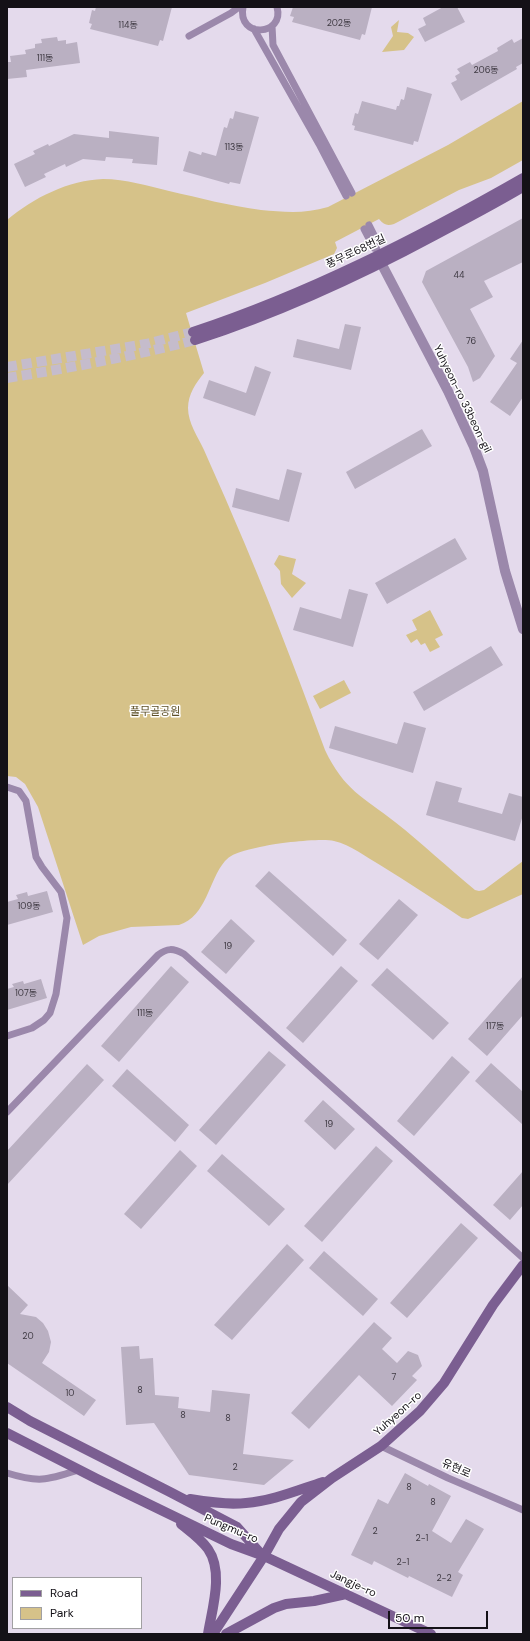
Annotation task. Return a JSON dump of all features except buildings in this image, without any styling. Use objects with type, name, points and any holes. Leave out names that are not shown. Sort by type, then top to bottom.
[{"type":"street","name":"풍무로68번길","points":[[380,260],[523,178]]},
{"type":"street","name":"풍무로68번길","points":[[194,336],[380,260],[500,201],[523,187]]},
{"type":"street","name":"Yuhyeon-ro 33beon-gil","points":[[380,260],[448,391],[483,471],[505,571],[523,629]]},
{"type":"street","name":"Yuhyeon-ro","points":[[213,1634],[264,1556],[279,1529],[301,1502],[332,1478],[381,1446],[420,1412],[434,1397],[444,1383],[493,1305],[523,1265]]},
{"type":"street","name":"Pungmu-ro","points":[[7,1407],[30,1421],[183,1498],[237,1528],[264,1556]]},
{"type":"street","name":"Pungmu-ro","points":[[7,1433],[78,1470],[230,1544],[264,1556]]},
{"type":"street","points":[[183,1498],[245,1504],[268,1500],[332,1478]]},
{"type":"street","points":[[171,1515],[199,1539],[214,1558],[216,1580],[208,1634]]},
{"type":"street","name":"Jangje-ro","points":[[264,1556],[431,1634]]},
{"type":"street","points":[[226,1634],[274,1608],[286,1604],[314,1601],[346,1594]]},
{"type":"lane","points":[[189,36],[239,7]]},
{"type":"lane","points":[[243,7],[243,18],[245,22]]},
{"type":"lane","points":[[254,29],[266,29],[272,26],[276,22],[278,16],[277,7]]},
{"type":"lane","points":[[231,13],[254,29],[349,195],[273,45],[272,26]]},
{"type":"lane","points":[[366,227],[380,260]]},
{"type":"lane","points":[[7,787],[19,791],[26,801],[36,857],[61,892],[67,918],[56,994],[50,1012],[44,1020],[32,1028],[7,1036]]},
{"type":"lane","points":[[7,1112],[158,955],[164,950],[177,950],[184,954],[523,1258]]},
{"type":"lane","name":"유현로","points":[[381,1446],[448,1478],[523,1510]]},
{"type":"lane","points":[[7,1473],[30,1479],[41,1480],[53,1478],[78,1470]]},
{"type":"green space","points":[[399,20],[397,32],[408,33],[414,37],[404,50],[382,52],[393,36],[391,27]]},
{"type":"green space","name":"풀무골공원","points":[[523,101],[523,160],[491,178],[459,190],[394,224],[389,225],[382,223],[379,219],[335,242],[337,248],[334,254],[265,283],[186,313],[204,373],[195,385],[189,398],[188,414],[257,573],[325,750],[332,764],[339,775],[355,792],[405,830],[475,890],[484,890],[523,861],[523,894],[468,919],[462,918],[401,878],[346,845],[328,840],[289,842],[249,849],[233,855],[225,861],[219,869],[196,914],[179,925],[131,927],[99,936],[83,945],[38,807],[25,784],[16,777],[7,776],[7,220],[28,204],[52,192],[77,183],[103,179],[128,181],[215,202],[261,210],[294,212],[311,211],[328,207],[448,145]]},
{"type":"green space","points":[[279,555],[296,559],[292,574],[306,583],[292,598],[281,584],[280,571],[274,564]]},
{"type":"green space","points":[[430,610],[443,635],[435,639],[440,647],[430,652],[425,643],[421,645],[417,639],[411,643],[406,635],[417,630],[412,620]]},
{"type":"green space","points":[[344,680],[351,693],[320,709],[313,696]]},
{"type":"tunnel","points":[[7,367],[146,344],[193,332]]},
{"type":"tunnel","points":[[7,378],[101,361],[195,340]]}]
